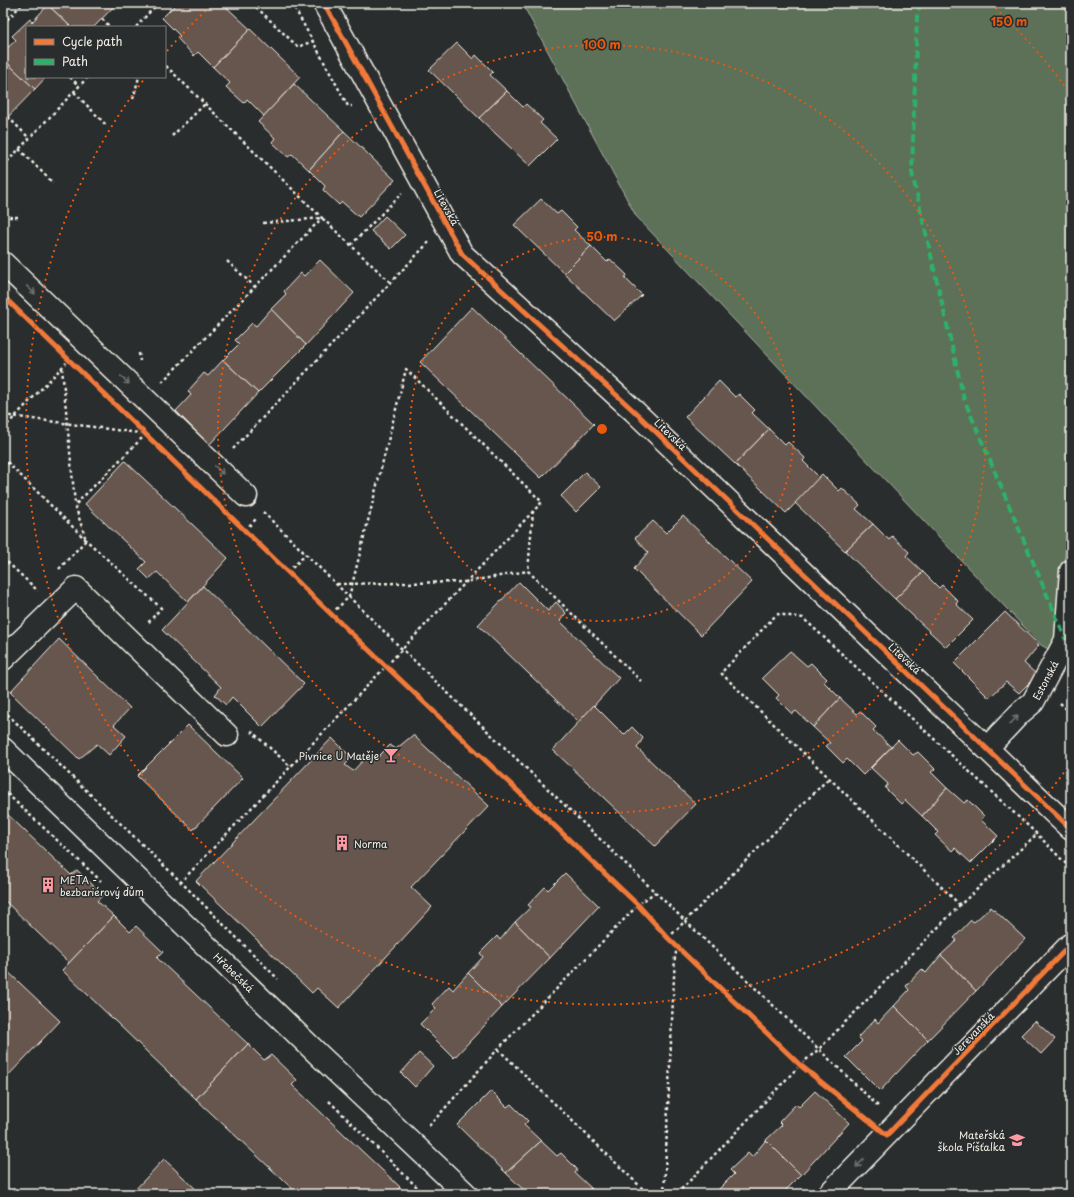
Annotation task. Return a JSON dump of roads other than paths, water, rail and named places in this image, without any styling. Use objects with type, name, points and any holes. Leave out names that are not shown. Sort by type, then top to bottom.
[{"type":"street","name":"Litevská","points":[[324,3],[462,254],[634,412],[1064,822]]},
{"type":"street","points":[[3,263],[246,496]]},
{"type":"street","name":"Estonská","points":[[987,748],[1020,713],[1033,702],[1066,640],[1071,571]]},
{"type":"street","points":[[3,659],[76,588],[227,735]]},
{"type":"street","name":"Hřebečská","points":[[3,749],[320,1056],[466,1194]]},
{"type":"street","name":"Jerevanská","points":[[829,1194],[1071,944]]},
{"type":"place","name":"Pivnice U Matěje","points":[[391,755]]},
{"type":"place","name":"Norma","points":[[342,843]]},
{"type":"place","name":"META - bezbariérový dům","points":[[48,885]]},
{"type":"place","name":"Mateřská škola Píšťalka","points":[[1017,1140]]}]
